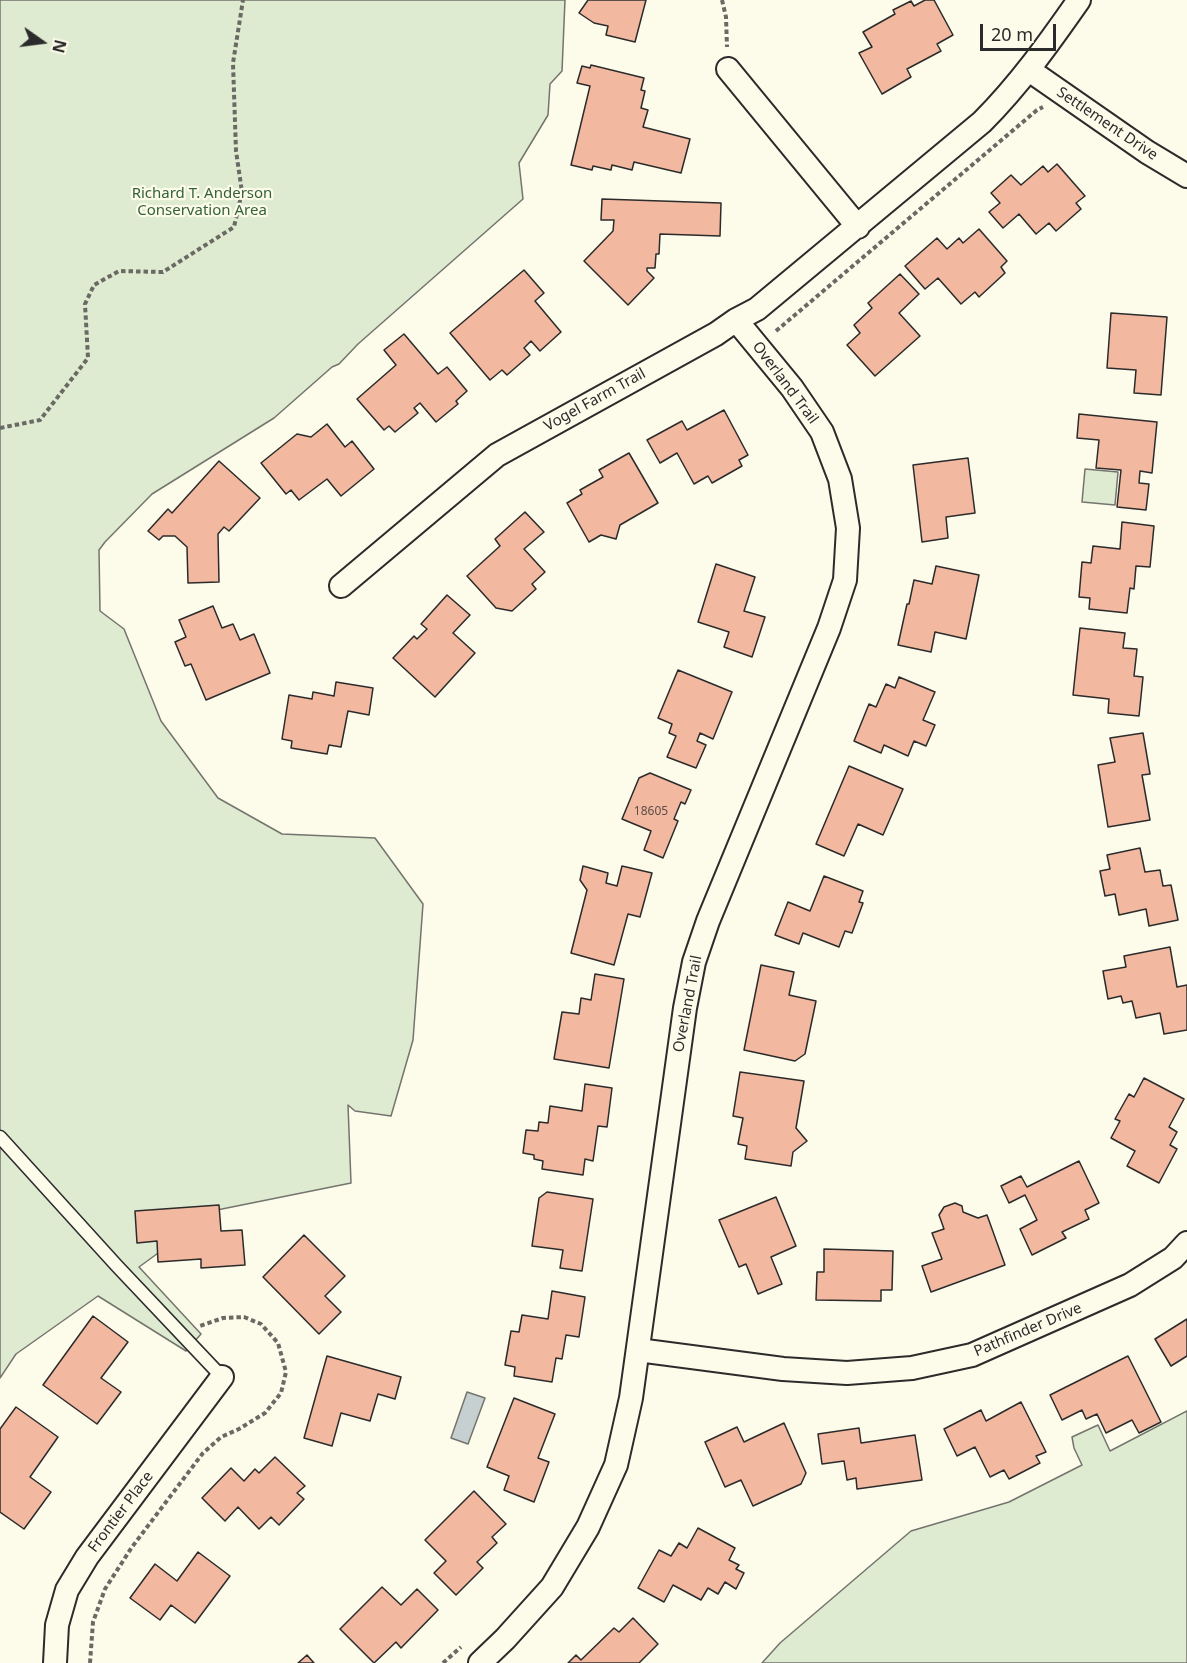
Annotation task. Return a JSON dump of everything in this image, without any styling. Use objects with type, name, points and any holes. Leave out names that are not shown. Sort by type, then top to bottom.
[{"type":"street","name":"Vogel Farm Trail","points":[[341,586],[497,455],[757,309],[982,122],[1029,70],[1079,0]]},
{"type":"street","points":[[728,69],[858,227]]},
{"type":"street","name":"Settlement Drive","points":[[1029,70],[1147,152],[1187,176]]},
{"type":"street","name":"Overland Trail","points":[[480,1663],[505,1640],[552,1587],[588,1527],[616,1465],[631,1398],[685,1008],[694,962],[708,921],[829,628],[845,580],[848,528],[840,479],[822,432],[792,388],[736,320]]},
{"type":"street","name":"Pathfinder Drive","points":[[638,1350],[794,1370],[847,1373],[912,1368],[972,1355],[1130,1285],[1173,1258],[1187,1243]]},
{"type":"street","name":"Frontier Place","points":[[55,1663],[57,1625],[68,1590],[87,1557],[222,1377]]},
{"type":"lane","points":[[0,1137],[222,1377]]},
{"type":"path","points":[[0,428],[40,420],[88,358],[85,304],[94,285],[119,271],[163,272],[234,227],[242,192],[236,152],[232,63],[243,0]]},
{"type":"path","points":[[722,0],[726,17],[728,69]]},
{"type":"green space","name":"Richard T. Anderson Conservation Area","points":[[0,0],[565,0],[562,71],[550,84],[548,115],[519,163],[523,199],[358,344],[339,364],[332,367],[274,418],[152,494],[99,550],[100,611],[124,629],[161,721],[218,798],[282,834],[375,838],[423,904],[413,1040],[391,1116],[355,1111],[348,1105],[351,1183],[217,1210],[139,1267],[201,1334],[186,1351],[98,1296],[16,1354],[0,1378]]},
{"type":"green space","points":[[1085,469],[1118,472],[1115,505],[1082,502]]},
{"type":"green space","points":[[1187,1411],[1187,1663],[762,1663],[780,1643],[911,1531],[1009,1502],[1082,1465],[1074,1448],[1072,1437],[1098,1425],[1110,1451]]},
{"type":"shaded area","points":[[467,1392],[485,1398],[468,1444],[451,1438]]},
{"type":"building","points":[[588,0],[646,0],[635,42],[606,35],[608,26],[594,23],[579,13]]},
{"type":"building","points":[[925,0],[934,0],[953,35],[937,44],[941,51],[907,69],[911,77],[882,94],[859,53],[872,47],[863,32],[895,14],[893,10],[911,1],[914,6]]},
{"type":"building","points":[[591,65],[644,78],[641,90],[645,91],[641,108],[648,110],[643,127],[690,139],[681,173],[634,162],[632,170],[612,165],[611,170],[593,166],[592,170],[571,165],[590,86],[577,83],[582,66],[590,68]]},
{"type":"building","points":[[1057,164],[1085,196],[1076,203],[1081,209],[1056,231],[1049,223],[1036,234],[1019,214],[1003,228],[989,212],[1000,203],[991,193],[1011,175],[1021,185],[1043,166],[1048,172]]},
{"type":"building","points":[[602,199],[721,203],[720,236],[660,234],[659,254],[656,254],[655,268],[647,268],[654,278],[628,305],[584,261],[613,231],[614,220],[601,220]]},
{"type":"building","points":[[979,229],[1007,261],[1001,267],[1005,273],[979,297],[975,292],[961,304],[938,278],[925,289],[905,266],[937,238],[947,249],[959,238],[963,243]]},
{"type":"building","points":[[524,270],[544,293],[535,301],[561,332],[540,351],[531,341],[524,348],[530,355],[507,375],[502,370],[490,380],[450,333]]},
{"type":"building","points":[[900,274],[919,294],[899,313],[920,336],[875,376],[847,345],[860,333],[854,325],[872,308],[868,303]]},
{"type":"building","points":[[1111,313],[1167,317],[1161,395],[1134,393],[1136,370],[1107,368]]},
{"type":"building","points":[[404,334],[438,374],[447,367],[467,391],[456,401],[458,404],[436,422],[420,403],[414,408],[418,413],[395,432],[389,426],[384,430],[357,399],[396,365],[384,350]]},
{"type":"building","points":[[724,410],[748,455],[739,460],[742,466],[712,483],[708,476],[694,484],[677,453],[660,463],[647,440],[682,421],[687,430]]},
{"type":"building","points":[[1079,414],[1157,422],[1152,473],[1140,471],[1139,483],[1149,484],[1146,510],[1117,507],[1121,470],[1096,468],[1099,440],[1077,438]]},
{"type":"building","points":[[327,424],[345,447],[352,441],[374,469],[341,496],[327,479],[299,500],[291,490],[286,494],[261,463],[297,434],[311,437]]},
{"type":"building","points":[[629,453],[658,503],[620,525],[616,539],[601,535],[589,542],[567,503],[582,494],[580,490],[603,477],[599,470]]},
{"type":"building","points":[[968,458],[975,513],[946,517],[948,538],[922,542],[913,465]]},
{"type":"building","points":[[219,461],[260,498],[229,531],[224,527],[218,534],[219,582],[188,583],[187,547],[175,536],[163,536],[159,540],[148,531],[168,509],[172,513]]},
{"type":"building","points":[[525,512],[544,532],[524,549],[545,572],[532,584],[536,589],[512,611],[496,608],[467,576],[500,546],[495,539]]},
{"type":"building","points":[[1122,522],[1154,526],[1150,567],[1136,566],[1134,589],[1130,588],[1127,613],[1089,609],[1090,598],[1079,597],[1082,562],[1091,563],[1093,546],[1120,549]]},
{"type":"building","points":[[716,564],[755,577],[744,611],[765,617],[752,657],[724,647],[729,632],[698,622]]},
{"type":"building","points":[[936,566],[979,575],[966,639],[935,632],[931,652],[898,645],[914,580],[932,584]]},
{"type":"building","points":[[447,595],[470,615],[453,633],[475,653],[435,697],[393,658],[414,636],[417,639],[427,629],[421,624]]},
{"type":"building","points":[[213,606],[222,628],[233,624],[240,640],[254,634],[270,673],[206,700],[191,664],[185,666],[175,642],[186,637],[179,620]]},
{"type":"building","points":[[1080,628],[1125,633],[1123,648],[1137,649],[1134,676],[1143,677],[1139,716],[1108,713],[1109,699],[1073,695]]},
{"type":"building","points":[[678,670],[732,692],[713,739],[700,733],[697,741],[706,745],[696,768],[667,757],[676,736],[669,733],[672,724],[658,718]]},
{"type":"building","points":[[899,677],[935,692],[923,720],[935,725],[926,746],[914,741],[908,756],[884,745],[881,753],[854,741],[869,704],[876,707],[886,684],[895,688]]},
{"type":"building","points":[[336,682],[373,688],[369,715],[348,711],[341,747],[329,745],[327,754],[291,748],[292,741],[282,739],[289,695],[312,699],[313,692],[334,696]]},
{"type":"building","points":[[1143,733],[1150,774],[1142,775],[1150,820],[1108,827],[1098,765],[1115,762],[1110,738]]},
{"type":"building","points":[[849,766],[903,789],[883,835],[858,824],[844,856],[816,844]]},
{"type":"building","points":[[650,773],[691,790],[685,804],[681,802],[674,819],[678,821],[663,858],[644,850],[651,831],[622,819],[639,778]]},
{"type":"building","points":[[1140,848],[1145,872],[1160,870],[1163,886],[1171,885],[1178,920],[1149,926],[1146,909],[1119,915],[1115,894],[1105,896],[1100,871],[1110,869],[1107,855]]},
{"type":"building","points":[[583,866],[608,873],[606,883],[617,886],[622,866],[652,873],[640,917],[628,914],[614,965],[571,953],[587,890],[580,880]]},
{"type":"building","points":[[824,876],[863,891],[859,902],[863,903],[852,933],[845,931],[839,947],[803,933],[799,944],[775,935],[788,902],[810,911]]},
{"type":"building","points":[[1170,947],[1177,987],[1187,985],[1187,1030],[1164,1034],[1160,1013],[1136,1018],[1132,1001],[1123,1003],[1121,996],[1108,999],[1103,971],[1126,967],[1124,956]]},
{"type":"building","points":[[761,965],[794,972],[789,995],[816,1001],[805,1054],[795,1061],[744,1050]]},
{"type":"building","points":[[595,974],[624,979],[609,1068],[554,1059],[562,1012],[579,1014],[581,998],[591,1000]]},
{"type":"building","points":[[740,1072],[804,1081],[796,1128],[807,1141],[793,1152],[791,1166],[745,1159],[747,1146],[738,1144],[743,1118],[733,1116]]},
{"type":"building","points":[[1144,1078],[1184,1099],[1169,1127],[1177,1132],[1170,1145],[1177,1149],[1159,1183],[1127,1166],[1135,1151],[1111,1138],[1120,1121],[1115,1119],[1129,1094],[1134,1097]]},
{"type":"building","points":[[585,1084],[612,1088],[607,1127],[598,1126],[593,1161],[585,1159],[583,1175],[542,1169],[543,1161],[534,1159],[534,1155],[523,1153],[526,1130],[538,1131],[539,1122],[548,1123],[550,1106],[582,1111]]},
{"type":"building","points":[[1079,1161],[1099,1203],[1085,1210],[1089,1219],[1062,1232],[1066,1238],[1032,1255],[1020,1229],[1037,1220],[1025,1195],[1009,1203],[1001,1186],[1021,1176],[1027,1187]]},
{"type":"building","points":[[547,1192],[593,1199],[582,1271],[560,1268],[563,1250],[532,1246],[539,1198]]},
{"type":"building","points":[[776,1197],[796,1246],[771,1257],[782,1284],[758,1294],[746,1264],[739,1267],[719,1220]]},
{"type":"building","points":[[955,1203],[962,1206],[963,1212],[978,1218],[987,1215],[1005,1265],[931,1292],[922,1266],[942,1259],[932,1233],[944,1229],[939,1215],[944,1207]]},
{"type":"building","points":[[219,1205],[221,1231],[242,1230],[245,1265],[201,1268],[201,1259],[158,1262],[157,1241],[137,1243],[135,1211]]},
{"type":"building","points":[[304,1235],[345,1276],[325,1296],[341,1312],[319,1334],[263,1277]]},
{"type":"building","points":[[824,1249],[893,1251],[892,1290],[881,1290],[881,1301],[816,1300],[817,1272],[824,1272]]},
{"type":"building","points":[[552,1291],[585,1297],[579,1337],[566,1335],[562,1359],[556,1358],[552,1382],[514,1376],[515,1367],[505,1365],[511,1331],[519,1332],[522,1315],[548,1319]]},
{"type":"building","points":[[93,1316],[128,1342],[101,1378],[121,1392],[97,1424],[43,1385]]},
{"type":"building","points":[[1187,1319],[1187,1356],[1171,1366],[1155,1339]]},
{"type":"building","points":[[327,1356],[401,1377],[395,1399],[378,1394],[370,1421],[341,1413],[332,1446],[304,1438]]},
{"type":"building","points":[[1128,1356],[1161,1422],[1139,1433],[1132,1420],[1106,1433],[1097,1414],[1086,1419],[1082,1410],[1062,1420],[1050,1395]]},
{"type":"building","points":[[514,1398],[555,1414],[538,1458],[549,1462],[534,1502],[504,1490],[509,1476],[487,1467]]},
{"type":"building","points":[[1021,1402],[1046,1452],[1036,1456],[1040,1463],[1009,1479],[1004,1470],[990,1477],[975,1447],[957,1456],[944,1429],[981,1410],[986,1421]]},
{"type":"building","points":[[16,1407],[58,1437],[30,1477],[51,1492],[24,1529],[0,1512],[0,1429]]},
{"type":"building","points":[[784,1423],[806,1473],[801,1484],[753,1506],[741,1480],[725,1487],[705,1442],[737,1427],[744,1442]]},
{"type":"building","points":[[859,1428],[861,1443],[915,1435],[922,1480],[857,1489],[856,1478],[847,1480],[844,1461],[822,1464],[818,1434]]},
{"type":"building","points":[[275,1457],[305,1486],[297,1493],[304,1499],[279,1525],[271,1517],[259,1529],[238,1507],[225,1521],[202,1498],[231,1468],[244,1481],[255,1469],[259,1473]]},
{"type":"building","points":[[474,1491],[506,1524],[492,1537],[497,1543],[477,1562],[483,1568],[456,1595],[434,1573],[446,1561],[425,1540]]},
{"type":"building","points":[[698,1528],[735,1548],[729,1560],[739,1565],[736,1569],[744,1573],[736,1589],[725,1582],[718,1594],[708,1588],[701,1600],[673,1585],[664,1602],[638,1588],[659,1550],[671,1556],[679,1543],[687,1548]]},
{"type":"building","points":[[198,1552],[230,1576],[195,1623],[171,1605],[160,1620],[130,1598],[155,1564],[177,1581]]},
{"type":"building","points":[[382,1587],[401,1605],[417,1589],[438,1610],[401,1648],[396,1642],[374,1663],[340,1629]]},
{"type":"building","points":[[633,1618],[658,1644],[639,1663],[568,1663],[576,1655],[581,1660],[614,1628],[619,1632]]},
{"type":"building","points":[[307,1655],[314,1663],[298,1663]]}]
